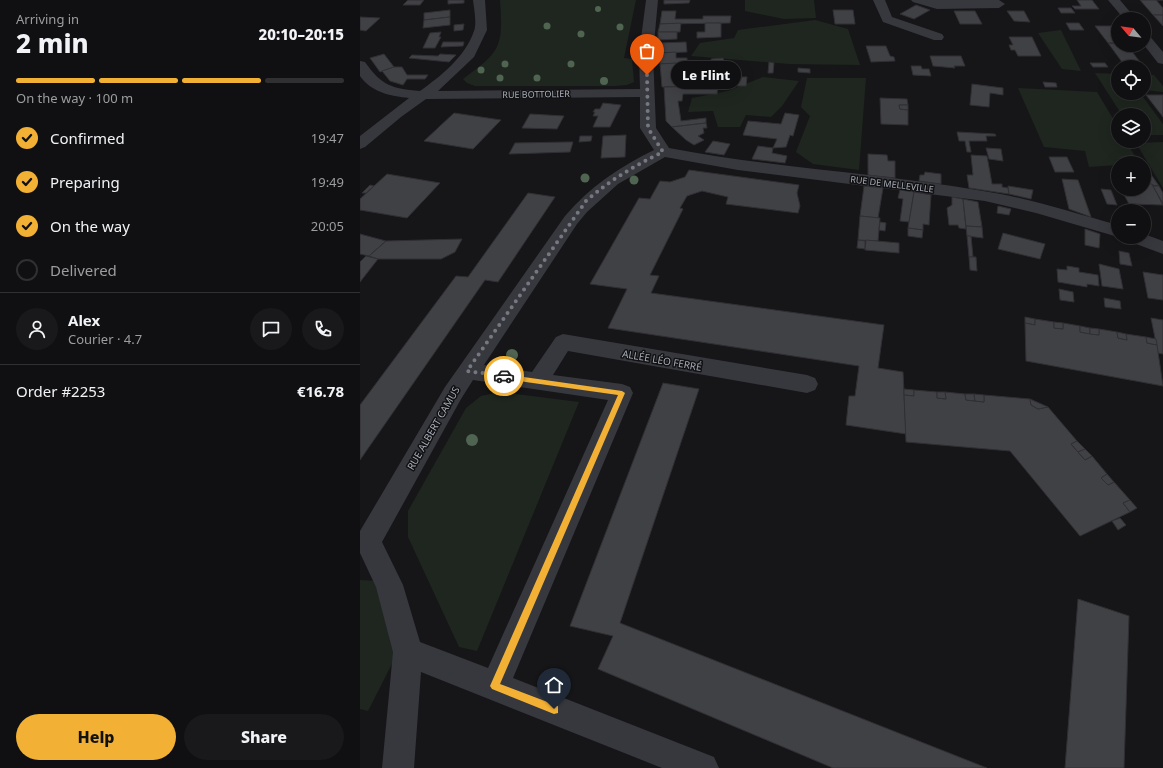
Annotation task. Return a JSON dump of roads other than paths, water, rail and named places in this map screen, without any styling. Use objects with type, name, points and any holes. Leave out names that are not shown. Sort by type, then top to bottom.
[{"type":"street","points":[[360,144],[396,114],[424,95],[467,57],[481,30],[479,0]]},
{"type":"street","points":[[652,0],[646,54],[648,128],[663,152]]},
{"type":"street","points":[[879,0],[887,19],[938,37]]},
{"type":"street","points":[[917,0],[937,6],[999,4]]},
{"type":"street","points":[[1114,0],[1124,12]]},
{"type":"street","points":[[1151,45],[1163,60]]},
{"type":"street","points":[[360,64],[365,83]]},
{"type":"street","name":"RUE BOTTOLIER","points":[[365,83],[390,91],[424,95],[648,93]]},
{"type":"street","name":"RUE DE MELLEVILLE","points":[[663,152],[758,169],[967,193],[1020,204],[1111,229]]},
{"type":"street","name":"RUE ALBERT CAMUS","points":[[398,768],[408,652],[389,585],[368,542],[452,393],[586,201],[607,183],[634,166],[663,152]]},
{"type":"street","points":[[1151,243],[1163,248]]},
{"type":"street","name":"ALLÉE LÉO FERRÉ","points":[[538,381],[563,342],[807,384]]},
{"type":"street","points":[[467,371],[622,393],[495,686]]},
{"type":"street","points":[[408,652],[703,768]]},
{"type":"place","name":"Le Flint","points":[[647,75]]}]
